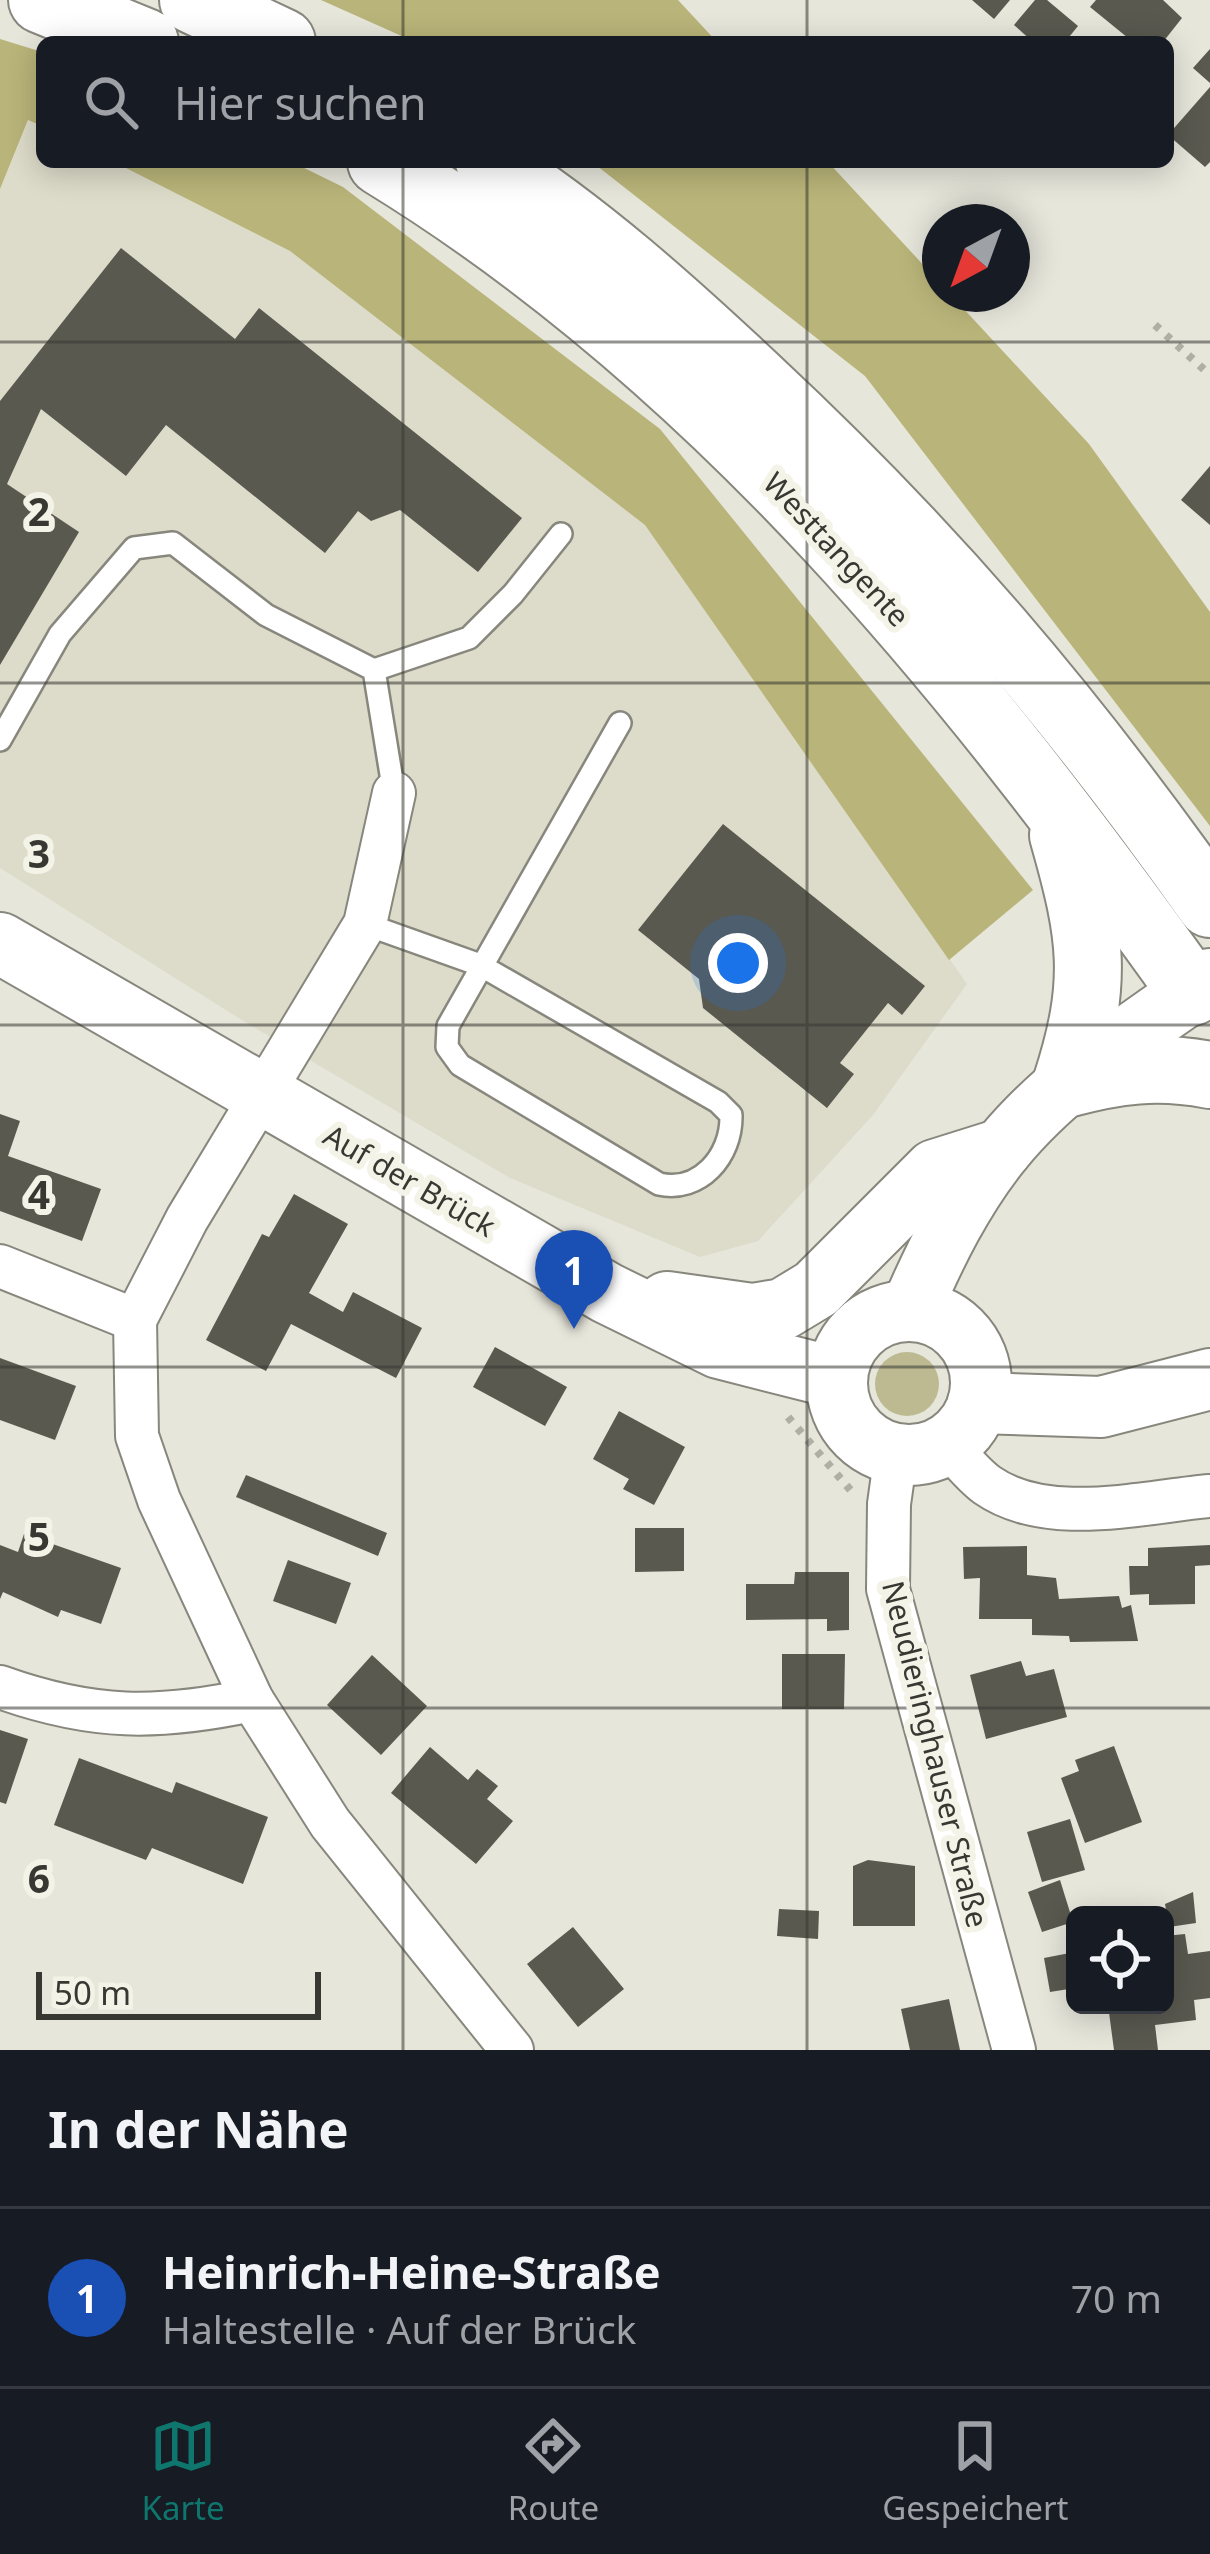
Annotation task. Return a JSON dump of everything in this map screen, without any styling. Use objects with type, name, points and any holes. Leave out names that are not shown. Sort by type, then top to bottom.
[{"type":"main road","points":[[42,0],[130,36]]},
{"type":"main road","points":[[193,0],[269,36]]},
{"type":"main road","name":"Westtangente","points":[[389,168],[595,315],[786,491],[958,679],[1204,997]]},
{"type":"main road","name":"Westtangente","points":[[497,168],[675,304],[853,471],[1020,650],[1210,904]]},
{"type":"main road","points":[[1053,797],[1092,960],[1087,1018],[1066,1084]]},
{"type":"main road","name":"Auf der Brück","points":[[0,943],[607,1293],[719,1348],[836,1378]]},
{"type":"main road","points":[[911,1310],[955,1219],[1002,1149],[1066,1084],[1204,997]]},
{"type":"main road","points":[[1066,1084],[1118,1070],[1168,1067],[1210,1076]]},
{"type":"main road","points":[[607,1293],[752,1314],[783,1309],[816,1288],[935,1170],[1002,1149]]},
{"type":"main road","points":[[940,1434],[981,1377],[974,1352],[959,1330],[937,1316],[911,1310],[884,1315],[860,1329],[843,1351],[836,1378],[850,1424],[867,1441],[940,1434],[1101,1407],[1210,1379]]},
{"type":"street","points":[[394,793],[365,924],[266,1096],[187,1219],[135,1321],[137,1436],[159,1500],[252,1700],[330,1822],[512,2050]]},
{"type":"street","points":[[0,1266],[135,1321]]},
{"type":"street","points":[[940,1434],[986,1484],[1018,1501],[1058,1508],[1210,1496]]},
{"type":"street","name":"Neudieringhauser Straße","points":[[940,1434],[888,1589],[1014,2050]]},
{"type":"street","points":[[0,1687],[99,1715],[180,1716],[252,1700]]},
{"type":"lane","points":[[0,740],[60,634],[134,548],[173,543],[266,615],[374,670],[469,638],[513,594],[561,534]]},
{"type":"lane","points":[[374,670],[394,793]]},
{"type":"lane","points":[[365,924],[480,965],[718,1102],[731,1115],[731,1132],[702,1181],[682,1189],[658,1184],[460,1065],[447,1047],[448,1026],[480,965],[620,723]]},
{"type":"path","points":[[1155,325],[1210,375]]},
{"type":"shaded area","points":[[321,0],[678,0],[711,36],[402,36]]},
{"type":"shaded area","points":[[0,39],[36,50],[36,123],[28,120],[0,189]]},
{"type":"shaded area","points":[[29,119],[36,123],[36,168],[126,168],[290,251],[645,525],[967,984],[873,1115],[758,1241],[700,1257],[510,1178],[245,1022],[0,868],[0,189]]},
{"type":"shaded area","points":[[126,168],[304,168],[343,187],[660,429],[1033,890],[949,960],[645,525],[290,251]]},
{"type":"shaded area","points":[[600,168],[834,168],[922,264],[922,312],[967,312],[1089,444],[1210,612],[1210,826],[865,376]]},
{"type":"shaded area","points":[[907,1352],[930,1361],[939,1384],[930,1407],[907,1416],[884,1407],[875,1384],[884,1361]]},
{"type":"building","points":[[972,0],[1010,0],[994,19]]},
{"type":"building","points":[[1035,0],[1047,0],[1078,26],[1070,36],[1026,36],[1014,25]]},
{"type":"building","points":[[1096,0],[1163,0],[1182,18],[1168,36],[1126,36],[1090,7]]},
{"type":"building","points":[[1210,49],[1210,83],[1193,68]]},
{"type":"building","points":[[1210,87],[1210,162],[1205,167],[1174,140],[1174,128]]},
{"type":"building","points":[[121,248],[235,339],[259,308],[522,518],[478,572],[400,510],[371,521],[358,511],[325,553],[166,425],[126,476],[41,409],[7,484],[79,532],[0,665],[0,401]]},
{"type":"building","points":[[1210,466],[1210,525],[1181,500]]},
{"type":"building","points":[[723,824],[925,986],[902,1015],[888,1003],[840,1063],[854,1074],[827,1108],[703,1008],[699,979],[638,930]]},
{"type":"building","points":[[0,1114],[20,1121],[8,1156],[101,1189],[82,1241],[0,1211]]},
{"type":"building","points":[[294,1194],[348,1224],[309,1293],[343,1312],[353,1292],[422,1328],[396,1378],[291,1324],[266,1371],[206,1340],[262,1234],[269,1237]]},
{"type":"building","points":[[495,1347],[567,1387],[545,1426],[473,1387]]},
{"type":"building","points":[[0,1358],[76,1386],[55,1440],[0,1420]]},
{"type":"building","points":[[619,1411],[685,1447],[654,1505],[623,1489],[629,1479],[593,1459]]},
{"type":"building","points":[[246,1475],[387,1533],[378,1556],[236,1497]]},
{"type":"building","points":[[635,1528],[684,1528],[684,1571],[635,1572]]},
{"type":"building","points":[[24,1534],[121,1568],[101,1624],[61,1610],[58,1617],[3,1592],[0,1599],[0,1545],[18,1552]]},
{"type":"building","points":[[1210,1545],[1210,1565],[1195,1566],[1195,1604],[1149,1605],[1149,1594],[1130,1595],[1129,1566],[1148,1566],[1148,1548]]},
{"type":"building","points":[[1027,1546],[1027,1575],[1056,1578],[1059,1599],[1119,1596],[1122,1608],[1131,1605],[1138,1641],[1070,1642],[1069,1636],[1032,1635],[1032,1619],[979,1619],[980,1578],[964,1579],[963,1547]]},
{"type":"building","points":[[288,1560],[351,1583],[336,1624],[273,1601]]},
{"type":"building","points":[[795,1572],[849,1572],[849,1630],[827,1631],[827,1619],[746,1620],[746,1584],[794,1584]]},
{"type":"building","points":[[782,1654],[845,1654],[844,1709],[782,1709]]},
{"type":"building","points":[[372,1655],[427,1706],[381,1755],[327,1705]]},
{"type":"building","points":[[1021,1661],[1026,1676],[1054,1669],[1067,1717],[986,1739],[970,1675]]},
{"type":"building","points":[[0,1730],[28,1739],[6,1804],[0,1802]]},
{"type":"building","points":[[1114,1746],[1142,1822],[1085,1843],[1061,1778],[1079,1771],[1075,1760]]},
{"type":"building","points":[[430,1747],[468,1780],[477,1769],[498,1786],[487,1799],[513,1821],[476,1864],[391,1793]]},
{"type":"building","points":[[79,1758],[172,1793],[176,1782],[268,1817],[243,1884],[152,1848],[146,1860],[54,1825]]},
{"type":"building","points":[[1070,1819],[1085,1870],[1042,1882],[1027,1832]]},
{"type":"building","points":[[868,1860],[915,1866],[915,1926],[853,1926],[853,1866]]},
{"type":"building","points":[[1060,1880],[1068,1906],[1066,1924],[1042,1932],[1028,1892]]},
{"type":"building","points":[[1193,1892],[1196,1923],[1174,1926],[1174,1906],[1165,1904]]},
{"type":"building","points":[[779,1909],[819,1911],[818,1939],[777,1936]]},
{"type":"building","points":[[573,1927],[624,1989],[578,2027],[527,1964]]},
{"type":"building","points":[[1185,1934],[1188,1954],[1210,1951],[1210,1998],[1194,2000],[1196,2020],[1155,2025],[1158,2050],[1114,2050],[1109,2014],[1174,2014],[1174,1935]]},
{"type":"building","points":[[1066,1954],[1066,1989],[1050,1992],[1044,1958]]},
{"type":"building","points":[[949,1999],[960,2050],[910,2050],[901,2009]]},
{"type":"place","name":"Heinrich-Heine-Straße","points":[[574,1329]]}]
